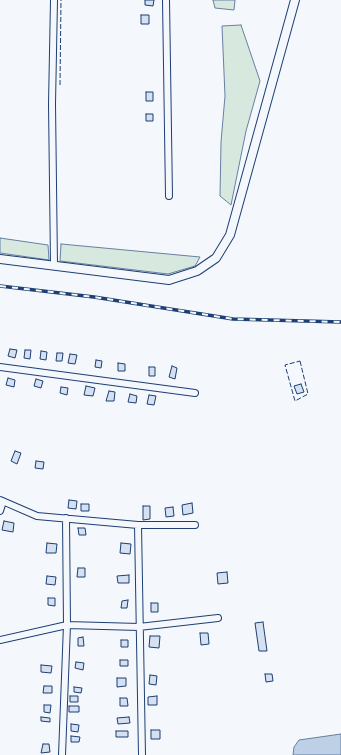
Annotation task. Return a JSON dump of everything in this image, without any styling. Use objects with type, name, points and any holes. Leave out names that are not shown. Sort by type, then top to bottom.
[{"type":"street","points":[[54,0],[55,28],[53,43],[52,104],[54,265]]},
{"type":"street","points":[[166,0],[169,196]]},
{"type":"street","points":[[0,259],[169,280],[197,271],[216,258],[232,228],[295,0]]},
{"type":"street","points":[[0,367],[195,393]]},
{"type":"street","points":[[0,510],[1,500],[37,516],[138,525],[195,525]]},
{"type":"street","points":[[62,755],[67,625],[66,518]]},
{"type":"street","points":[[138,525],[142,755]]},
{"type":"street","points":[[0,640],[67,625],[139,627],[218,618]]},
{"type":"shaded area","points":[[213,0],[235,0],[234,10],[215,8]]},
{"type":"shaded area","points":[[241,25],[260,81],[246,131],[231,205],[220,196],[221,142],[225,96],[222,26]]},
{"type":"shaded area","points":[[0,238],[48,245],[49,260],[0,253]]},
{"type":"shaded area","points":[[61,244],[200,257],[195,266],[168,274],[60,261]]},
{"type":"water","points":[[341,734],[341,755],[293,755],[294,747],[299,740]]},
{"type":"building","points":[[145,0],[154,0],[153,6],[145,5]]},
{"type":"building","points":[[141,15],[149,15],[149,24],[141,24]]},
{"type":"building","points":[[146,92],[153,92],[153,101],[146,101]]},
{"type":"building","points":[[146,114],[153,114],[153,121],[146,121]]},
{"type":"building","points":[[10,349],[17,350],[15,358],[8,356]]},
{"type":"building","points":[[25,350],[31,350],[30,359],[24,358]]},
{"type":"building","points":[[41,351],[47,352],[46,360],[40,359]]},
{"type":"building","points":[[57,353],[63,353],[62,361],[56,361]]},
{"type":"building","points":[[70,354],[77,355],[75,364],[68,363]]},
{"type":"building","points":[[96,360],[102,361],[101,368],[95,367]]},
{"type":"building","points":[[118,363],[125,364],[125,371],[118,371]]},
{"type":"building","points":[[172,366],[177,368],[175,379],[169,377]]},
{"type":"building","points":[[149,367],[155,367],[155,376],[149,376]]},
{"type":"building","points":[[8,378],[15,380],[14,387],[6,385]]},
{"type":"building","points":[[36,379],[43,381],[41,388],[34,386]]},
{"type":"building","points":[[301,384],[304,392],[297,394],[294,386]]},
{"type":"building","points":[[86,386],[95,388],[93,396],[84,395]]},
{"type":"building","points":[[61,387],[68,388],[67,395],[60,393]]},
{"type":"building","points":[[109,391],[115,392],[114,401],[106,401]]},
{"type":"building","points":[[130,394],[137,396],[136,403],[128,402]]},
{"type":"building","points":[[149,395],[156,396],[154,405],[147,404]]},
{"type":"building","points":[[15,451],[21,453],[17,464],[11,461]]},
{"type":"building","points":[[36,461],[44,462],[43,469],[35,468]]},
{"type":"building","points":[[69,500],[77,501],[76,509],[68,508]]},
{"type":"building","points":[[192,503],[193,513],[183,515],[182,505]]},
{"type":"building","points":[[81,504],[89,504],[89,511],[81,511]]},
{"type":"building","points":[[143,506],[150,506],[150,519],[143,520]]},
{"type":"building","points":[[173,507],[174,516],[166,517],[165,508]]},
{"type":"building","points":[[4,521],[14,523],[13,532],[2,530]]},
{"type":"building","points":[[78,528],[85,528],[86,535],[79,535]]},
{"type":"building","points":[[47,543],[57,544],[56,553],[46,553]]},
{"type":"building","points":[[121,543],[131,544],[130,554],[120,553]]},
{"type":"building","points":[[78,568],[85,568],[85,577],[77,577]]},
{"type":"building","points":[[227,572],[228,583],[218,584],[217,573]]},
{"type":"building","points":[[129,575],[129,583],[118,583],[117,576]]},
{"type":"building","points":[[47,576],[56,577],[55,585],[46,584]]},
{"type":"building","points":[[48,598],[55,598],[55,606],[48,605]]},
{"type":"building","points":[[128,600],[127,608],[121,608],[122,601]]},
{"type":"building","points":[[151,603],[158,603],[158,612],[151,612]]},
{"type":"building","points":[[263,622],[267,651],[259,651],[255,623]]},
{"type":"building","points":[[200,633],[208,633],[209,644],[201,645]]},
{"type":"building","points":[[150,636],[160,636],[159,648],[149,647]]},
{"type":"building","points":[[83,637],[84,646],[78,646],[78,638]]},
{"type":"building","points":[[121,640],[128,640],[128,647],[121,647]]},
{"type":"building","points":[[120,660],[128,660],[128,666],[120,666]]},
{"type":"building","points":[[76,662],[84,663],[83,670],[75,668]]},
{"type":"building","points":[[41,665],[52,666],[51,673],[41,672]]},
{"type":"building","points":[[265,674],[272,674],[273,681],[266,682]]},
{"type":"building","points":[[150,675],[157,676],[156,685],[149,684]]},
{"type":"building","points":[[117,678],[126,678],[126,686],[117,687]]},
{"type":"building","points":[[44,686],[52,686],[52,693],[43,693]]},
{"type":"building","points":[[74,687],[82,688],[81,693],[74,692]]},
{"type":"building","points":[[70,696],[78,696],[78,702],[70,702]]},
{"type":"building","points":[[157,696],[157,705],[148,705],[148,697]]},
{"type":"building","points":[[120,698],[127,698],[128,706],[120,706]]},
{"type":"building","points":[[44,705],[51,705],[50,713],[44,712]]},
{"type":"building","points":[[69,706],[79,706],[79,712],[69,712]]},
{"type":"building","points":[[41,717],[50,718],[50,722],[41,721]]},
{"type":"building","points":[[129,717],[130,723],[118,724],[117,718]]},
{"type":"building","points":[[71,724],[79,725],[78,732],[71,731]]},
{"type":"building","points":[[151,730],[160,730],[160,739],[151,739]]},
{"type":"building","points":[[116,731],[128,731],[128,737],[116,737]]},
{"type":"building","points":[[71,736],[80,737],[79,742],[71,742]]},
{"type":"building","points":[[43,744],[49,744],[50,752],[41,753]]},
{"type":"railway","points":[[0,286],[94,297],[233,319],[341,322]]},
{"type":"fence","points":[[60,85],[61,0]]},
{"type":"fence","points":[[300,361],[308,394],[295,401],[285,365],[300,361]]}]
